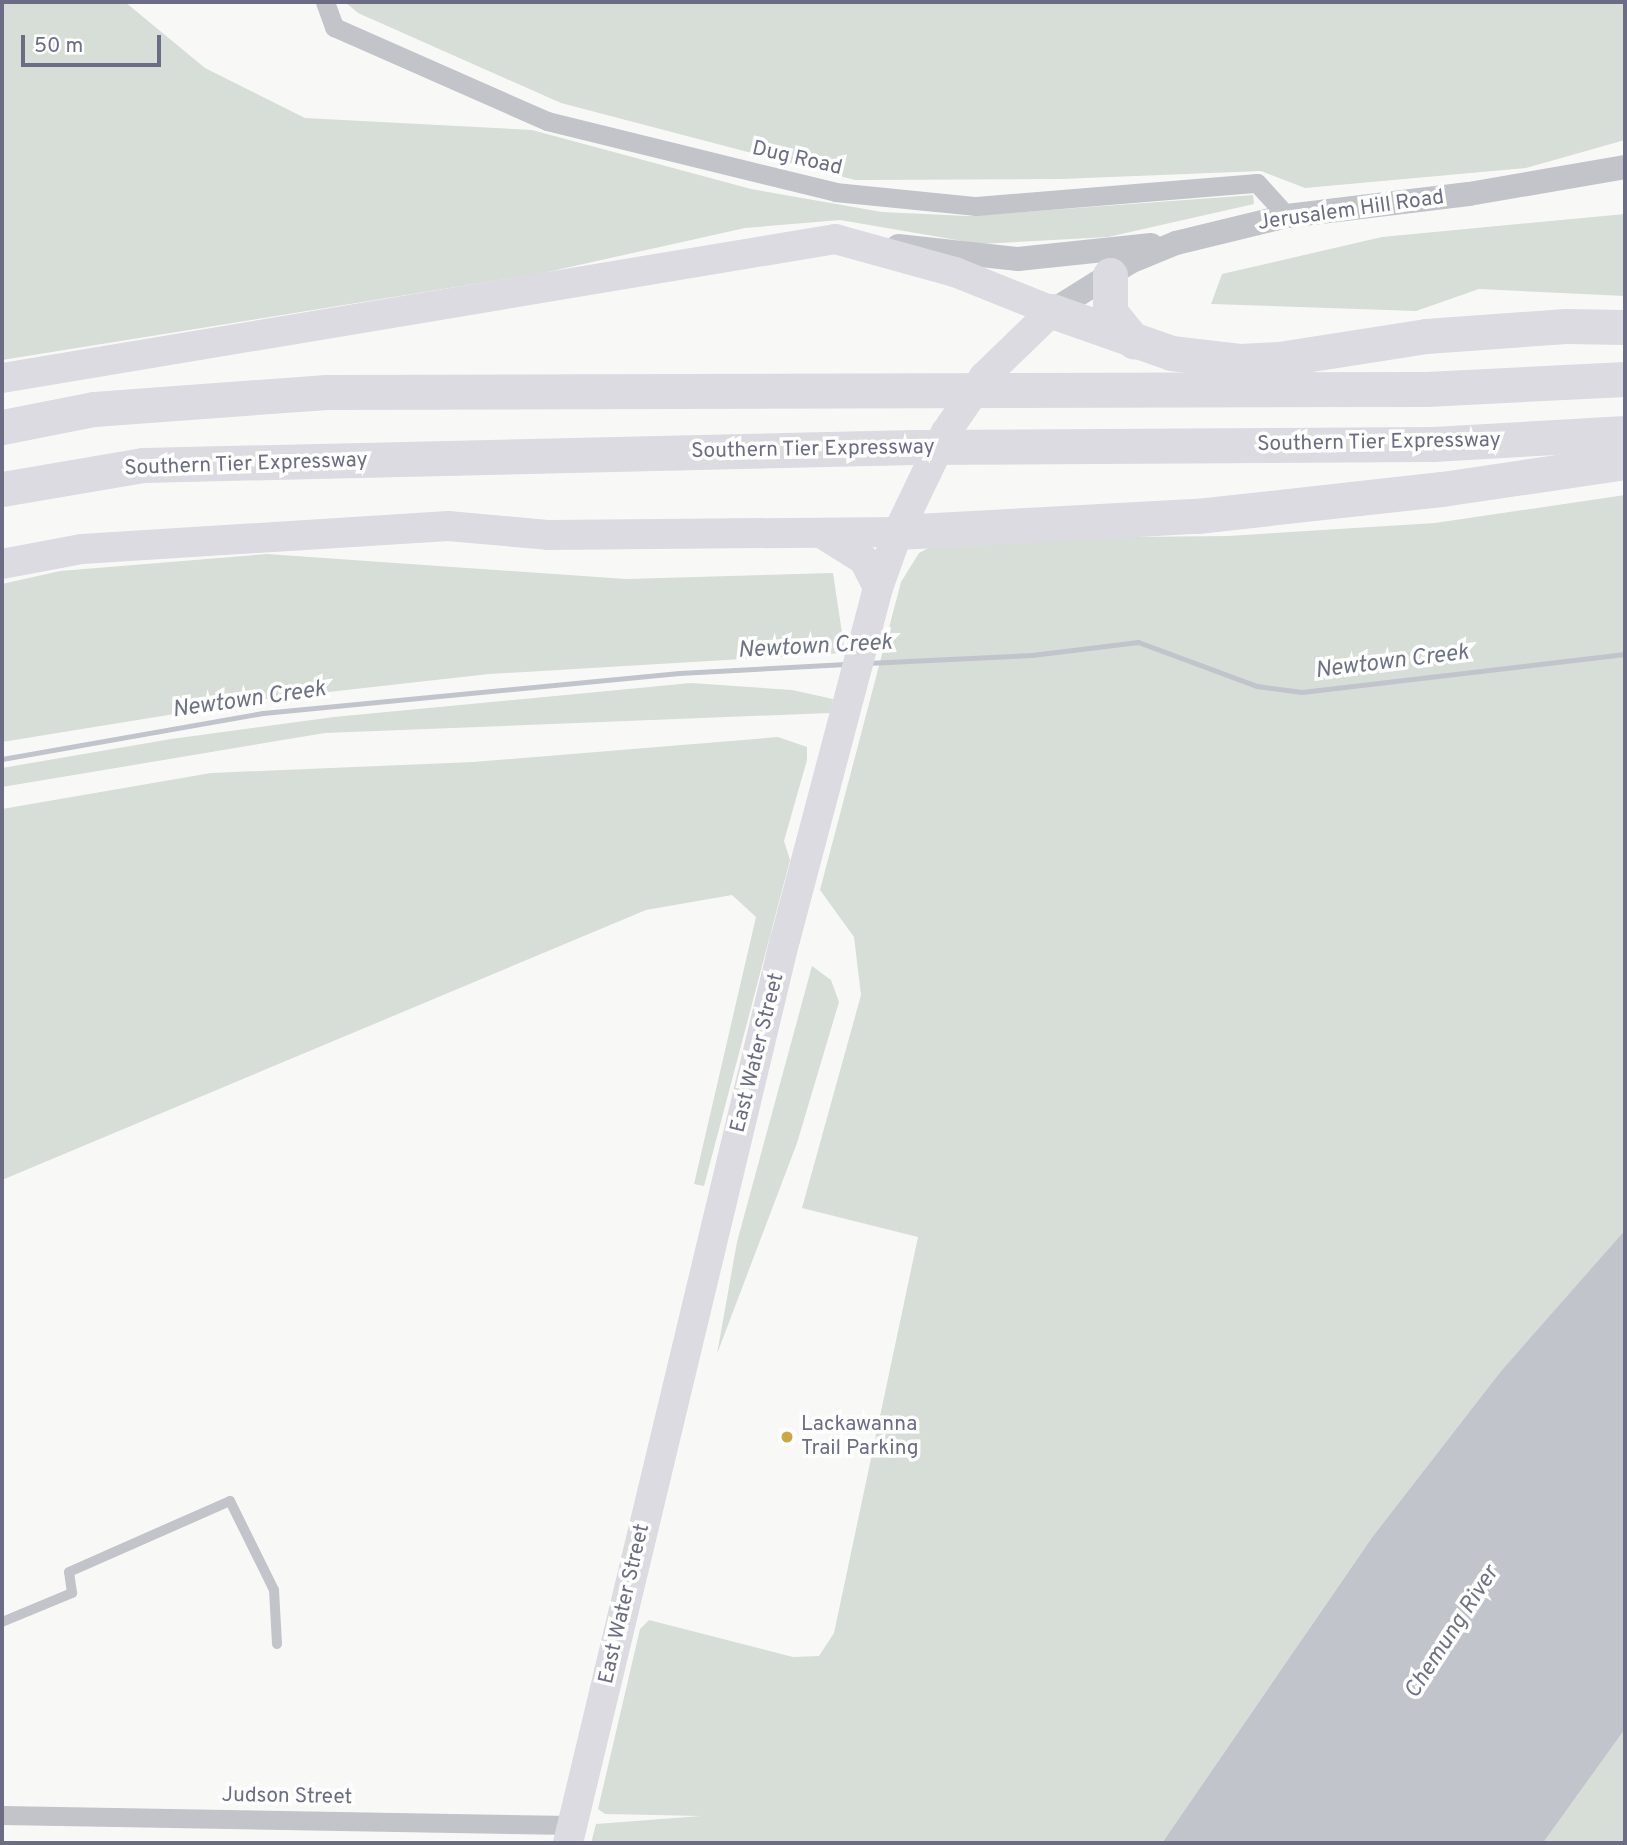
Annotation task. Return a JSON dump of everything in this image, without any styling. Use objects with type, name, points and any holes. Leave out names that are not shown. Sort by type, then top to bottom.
[{"type":"highway","points":[[1110,275],[1110,312],[1134,342]]},
{"type":"highway","points":[[1052,311],[1171,353],[1240,361],[1279,359],[1426,336],[1566,326],[1625,327]]},
{"type":"highway","points":[[2,427],[94,408],[326,392],[1426,389],[1625,379]]},
{"type":"highway","name":"Southern Tier Expressway","points":[[2,489],[143,465],[915,447],[1433,444],[1625,433]]},
{"type":"highway","points":[[898,532],[1196,516],[1442,489],[1625,462]]},
{"type":"main road","points":[[2,378],[835,239],[954,272],[1052,311]]},
{"type":"main road","name":"East Water Street","points":[[570,1834],[785,939],[875,601],[898,532],[915,494],[965,403],[1013,347],[1052,311]]},
{"type":"main road","points":[[2,564],[82,549],[448,526],[548,535],[898,532]]},
{"type":"main road","points":[[821,533],[864,560],[875,601]]},
{"type":"street","name":"Dug Road","points":[[325,2],[334,27],[547,121],[835,192],[976,206],[1257,183],[1287,216]]},
{"type":"street","name":"Jerusalem Hill Road","points":[[1052,311],[1110,275],[1176,243],[1287,216],[1469,194],[1625,167]]},
{"type":"street","points":[[835,239],[1018,259],[1176,243]]},
{"type":"street","name":"Judson Street","points":[[2,1815],[570,1834]]},
{"type":"lane","points":[[2,1622],[72,1593],[69,1572],[230,1501],[274,1590],[277,1644]]},
{"type":"shaded area","points":[[2,2],[125,2],[205,68],[305,118],[532,130],[751,189],[882,212],[968,216],[1253,195],[1254,204],[1108,237],[980,244],[840,220],[745,228],[543,273],[2,360]]},
{"type":"shaded area","points":[[345,2],[1625,2],[1625,140],[1526,168],[1305,188],[1261,171],[1061,179],[855,180],[561,103],[358,13]]},
{"type":"shaded area","points":[[1625,214],[1625,296],[1479,289],[1416,311],[1211,304],[1222,274],[1382,237]]},
{"type":"shaded area","points":[[1625,495],[1625,1230],[1501,1371],[1373,1536],[1162,1843],[591,1843],[596,1824],[701,1816],[605,1814],[598,1809],[640,1629],[649,1620],[793,1657],[819,1656],[834,1633],[918,1237],[802,1208],[861,995],[854,937],[820,890],[901,582],[919,553],[945,539],[1228,536],[1435,523]]},
{"type":"shaded area","points":[[267,554],[626,579],[833,573],[845,653],[489,674],[266,699],[2,742],[2,584],[60,571]]},
{"type":"shaded area","points":[[691,683],[792,690],[833,699],[830,713],[325,733],[2,787],[2,768],[171,739],[334,717]]},
{"type":"shaded area","points":[[778,737],[807,747],[807,760],[784,841],[790,860],[704,1186],[694,1184],[756,917],[732,895],[646,910],[2,1180],[2,809],[211,773],[473,762]]},
{"type":"shaded area","points":[[812,966],[831,980],[839,1002],[797,1143],[717,1354],[737,1242]]},
{"type":"shaded area","points":[[1625,1729],[1625,1843],[1543,1843]]},
{"type":"water","name":"Chemung River","points":[[1625,1230],[1625,1729],[1543,1843],[1162,1843],[1373,1536],[1501,1371]]},
{"type":"waterway","name":"Newtown Creek","points":[[867,663],[1032,655],[1138,642],[1257,686],[1302,692],[1625,654]]},
{"type":"waterway","name":"Newtown Creek","points":[[2,759],[263,713],[679,673],[846,664]]},
{"type":"place","name":"Lackawanna Trail Parking","points":[[787,1437]]}]
